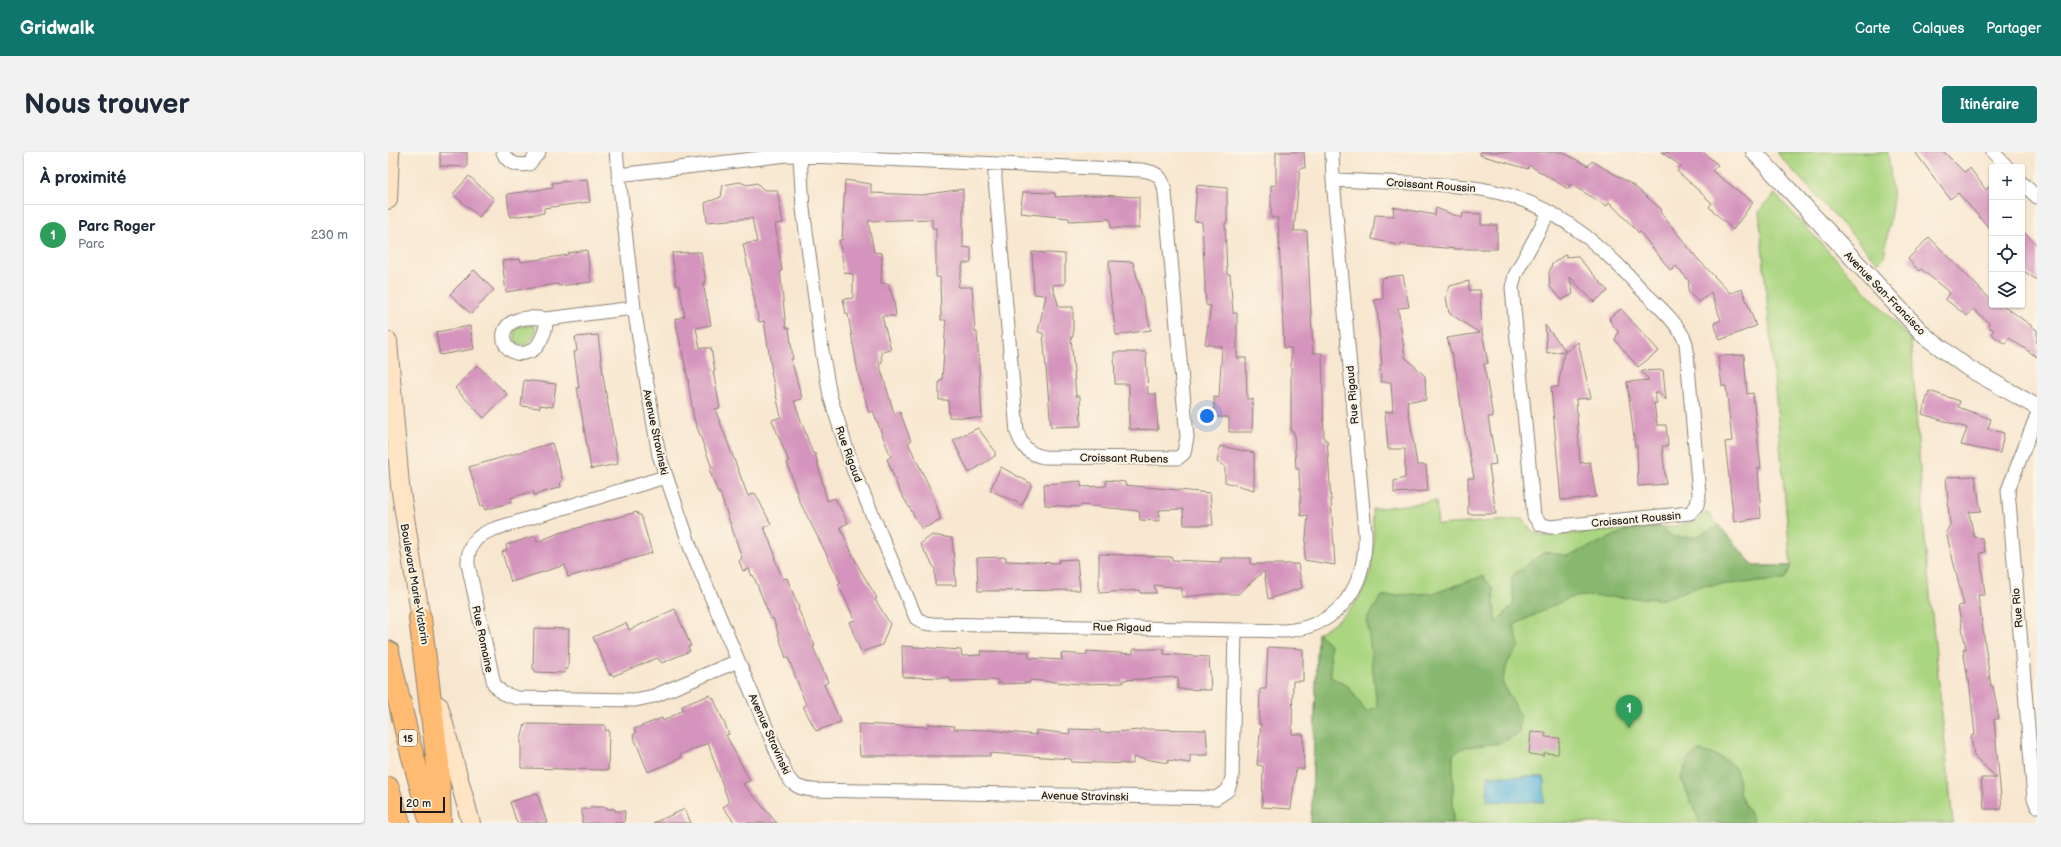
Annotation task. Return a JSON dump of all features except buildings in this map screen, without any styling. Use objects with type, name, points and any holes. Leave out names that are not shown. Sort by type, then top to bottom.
[{"type":"highway","points":[[420,618],[438,765],[440,823]]},
{"type":"highway","name":"15","points":[[388,652],[407,735],[432,823]]},
{"type":"highway","points":[[388,788],[399,823]]},
{"type":"main road","points":[[388,200],[390,152]]},
{"type":"main road","name":"Boulevard Marie-Victorin","points":[[388,341],[396,460],[420,618],[437,697],[470,823]]},
{"type":"street","points":[[503,152],[509,161],[520,165],[529,164],[539,152]]},
{"type":"street","name":"Avenue Stravinski","points":[[616,152],[634,308],[653,427],[665,477],[691,549],[786,774],[794,785],[802,788],[1208,798],[1223,795],[1230,786],[1232,778],[1235,630]]},
{"type":"street","name":"Rue Rigaud","points":[[800,156],[804,216],[822,351],[830,396],[854,469],[916,618],[925,623],[932,624],[1289,630],[1316,624],[1335,611],[1350,595],[1363,565],[1365,532],[1333,180],[1332,152]]},
{"type":"street","name":"Avenue San-Francisco","points":[[1754,152],[1925,336],[1954,359],[1979,375],[2037,407]]},
{"type":"street","points":[[1993,152],[2003,164]]},
{"type":"street","name":"Croissant Rubens","points":[[618,175],[774,156],[800,156],[995,164],[1141,170],[1154,172],[1160,176],[1165,193],[1187,437],[1184,453],[1178,458],[1044,457],[1031,454],[1022,444],[1017,432],[995,179],[995,164]]},
{"type":"street","name":"Croissant Roussin","points":[[1333,180],[1466,186],[1514,197],[1549,212],[1577,229],[1603,250],[1627,273],[1684,337],[1688,353],[1699,494],[1697,505],[1690,513],[1550,527],[1540,524],[1534,516],[1512,288],[1516,275],[1549,212]]},
{"type":"street","points":[[2025,186],[2037,197]]},
{"type":"street","points":[[546,319],[634,308]]},
{"type":"street","name":"Rue Rio","points":[[2037,415],[2011,479],[2008,494],[2034,798],[2037,806]]},
{"type":"street","name":"Rue Romaine","points":[[665,477],[494,529],[484,533],[473,542],[467,555],[468,564],[494,684],[502,693],[517,698],[635,700],[654,696],[738,661]]},
{"type":"green space","points":[[1776,152],[1888,152],[1893,199],[1884,257],[1878,263]]},
{"type":"green space","points":[[1775,194],[1911,340],[1926,555],[1953,823],[1311,823],[1318,633],[1350,609],[1360,596],[1367,582],[1373,549],[1372,509],[1436,501],[1438,525],[1524,519],[1530,530],[1542,536],[1675,526],[1697,521],[1707,512],[1754,566],[1791,566],[1759,211]]},
{"type":"green space","points":[[531,325],[535,327],[535,330],[531,341],[524,345],[517,343],[515,340],[515,331],[518,327]]},
{"type":"green space","points":[[1659,526],[1673,537],[1695,537],[1719,526],[1754,566],[1791,566],[1785,580],[1700,586],[1663,599],[1584,596],[1569,598],[1514,625],[1519,646],[1508,662],[1502,682],[1520,715],[1519,733],[1501,743],[1465,747],[1453,754],[1453,823],[1311,823],[1318,633],[1330,644],[1331,677],[1349,687],[1366,712],[1377,707],[1367,618],[1382,596],[1435,593],[1483,576],[1493,589],[1496,623],[1514,603],[1511,577],[1544,552],[1569,556],[1627,530]]},
{"type":"green space","points":[[1698,751],[1709,753],[1726,760],[1735,768],[1738,776],[1740,795],[1754,823],[1700,823],[1681,778],[1688,760]]},
{"type":"water","points":[[1488,776],[1544,777],[1544,802],[1487,801]]},
{"type":"place","name":"Parc Roger","points":[[1629,728]]}]
